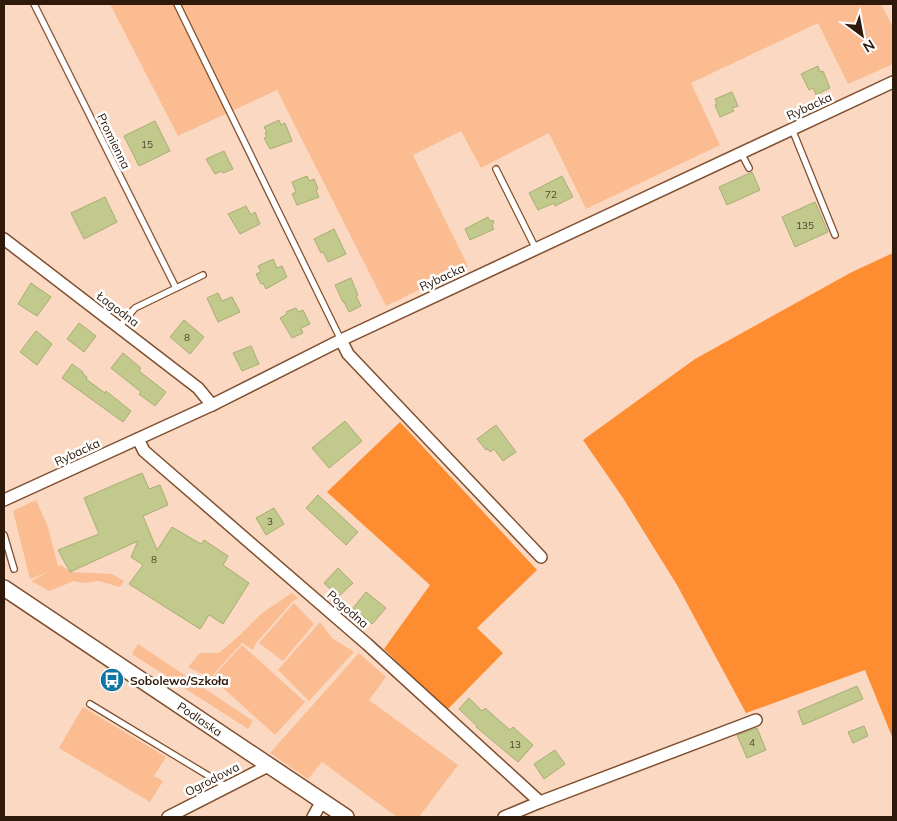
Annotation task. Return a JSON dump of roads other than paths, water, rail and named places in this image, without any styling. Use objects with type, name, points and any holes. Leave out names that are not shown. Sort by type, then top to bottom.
[{"type":"street","name":"Rybacka","points":[[4,500],[212,405],[341,340],[893,82]]},
{"type":"street","name":"Łagodna","points":[[4,239],[198,388],[212,405]]},
{"type":"street","points":[[341,340],[348,354],[540,557]]},
{"type":"street","name":"Pogodna","points":[[138,439],[144,451],[367,644],[540,802]]},
{"type":"street","name":"Podlaska","points":[[4,588],[346,817]]},
{"type":"street","points":[[504,817],[756,720]]},
{"type":"street","name":"Ogrodowa","points":[[174,816],[268,766]]},
{"type":"street","points":[[313,817],[322,801]]},
{"type":"lane","name":"Promienna","points":[[34,4],[176,288]]},
{"type":"lane","points":[[177,4],[341,340]]},
{"type":"lane","points":[[792,129],[835,235]]},
{"type":"lane","points":[[741,152],[749,168]]},
{"type":"lane","points":[[496,169],[536,249]]},
{"type":"lane","points":[[119,327],[135,308],[203,276]]},
{"type":"lane","points":[[4,535],[14,569]]},
{"type":"lane","points":[[90,704],[227,787]]},
{"type":"place","name":"Sobolewo/Szkoła","points":[[112,680]]}]
